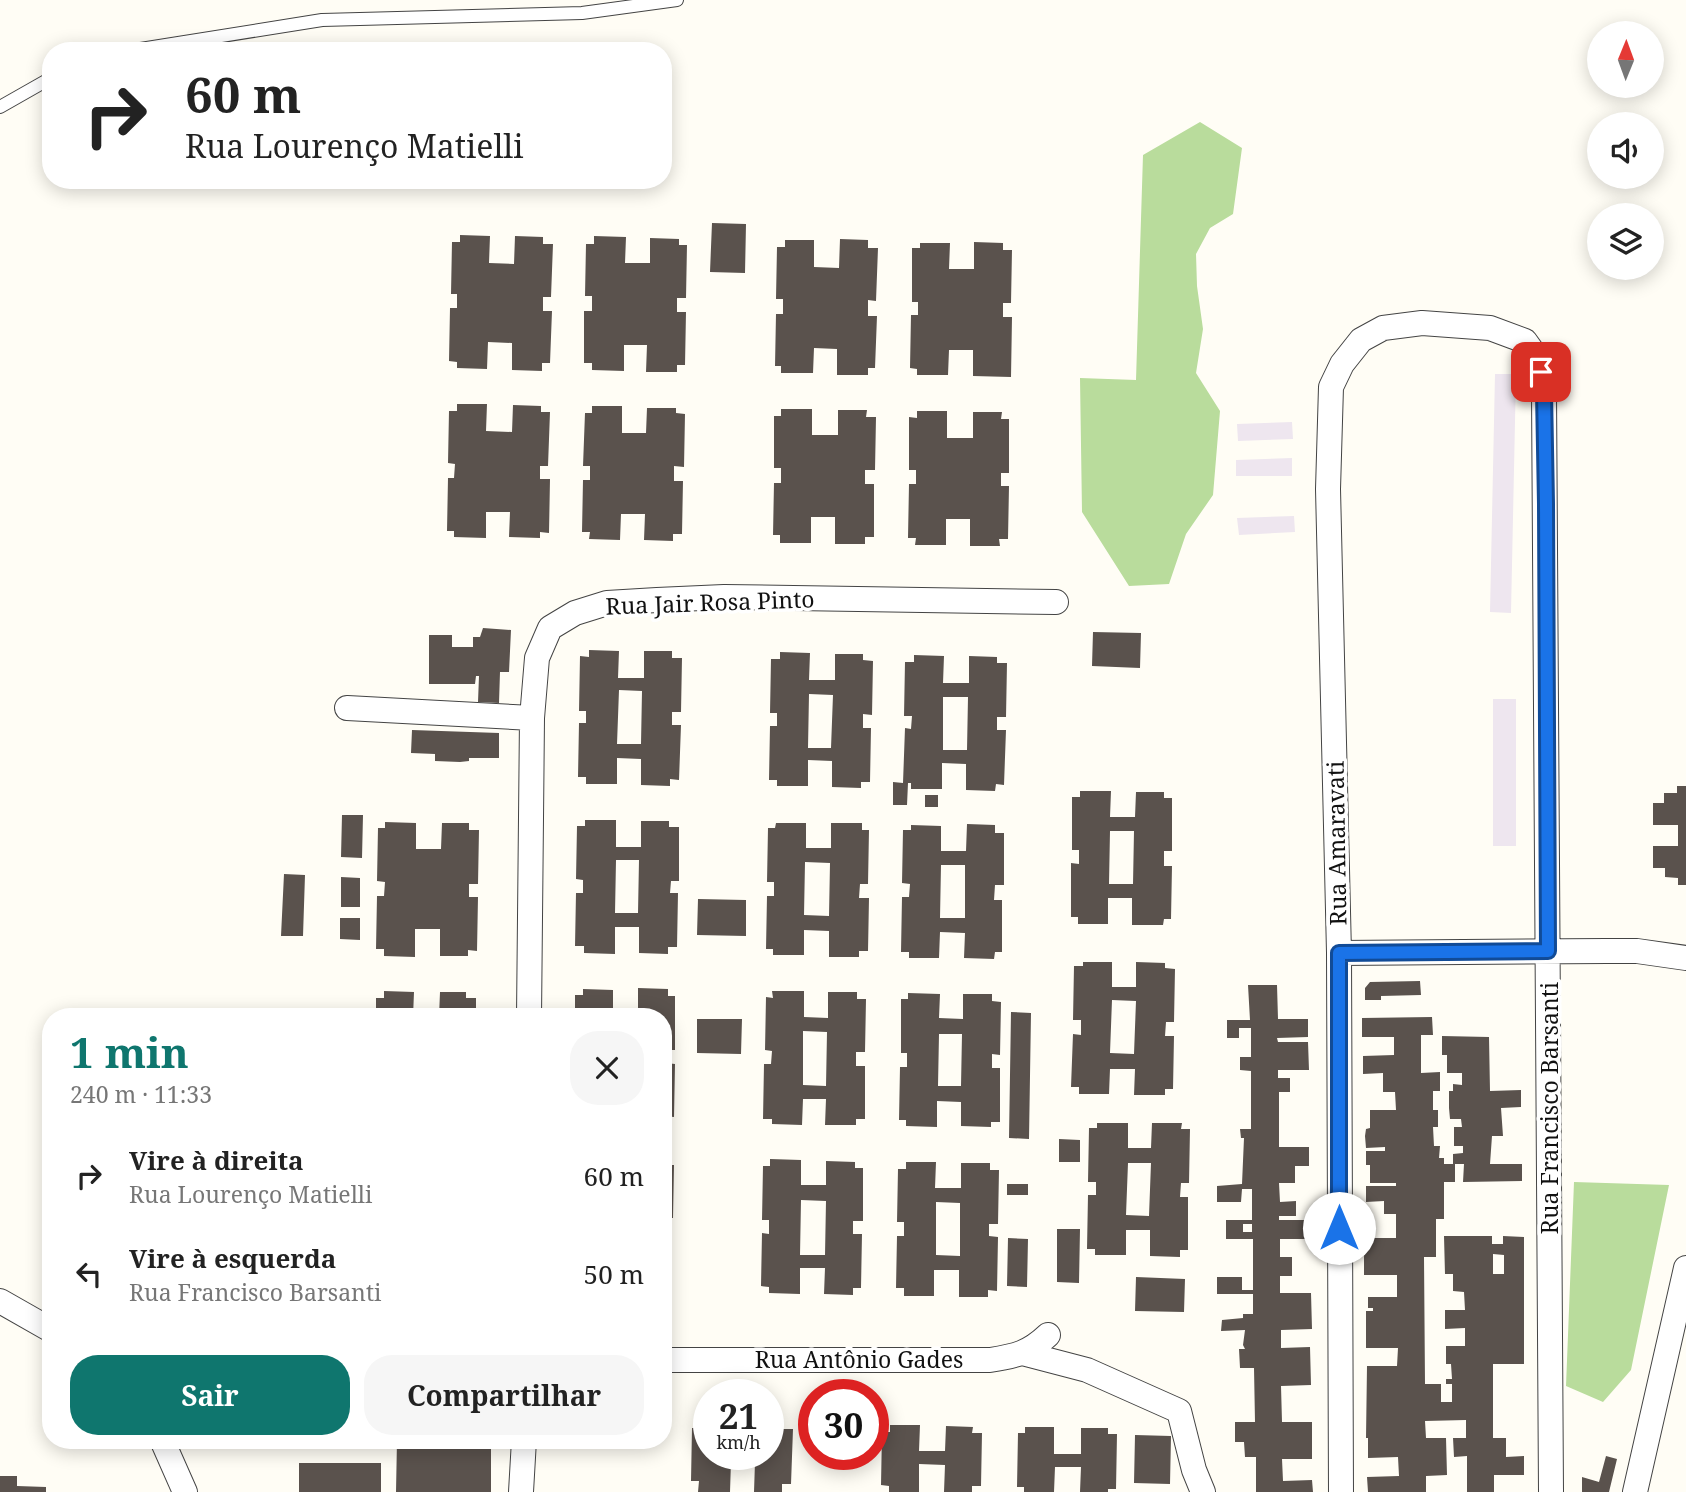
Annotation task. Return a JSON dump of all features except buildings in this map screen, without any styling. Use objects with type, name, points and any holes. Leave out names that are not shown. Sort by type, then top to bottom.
[{"type":"street","name":"Rua Francisco Barsanti","points":[[1342,364],[1362,340],[1383,328],[1422,323],[1490,328],[1525,341],[1535,355],[1544,392],[1552,1492]]},
{"type":"street","name":"Rua Amaravati","points":[[1341,1492],[1339,953],[1328,439],[1331,387],[1342,364]]},
{"type":"street","name":"Rua Jair Rosa Pinto","points":[[530,1008],[532,718],[537,658],[550,628],[575,612],[607,603],[723,597],[1056,602]]},
{"type":"street","points":[[347,708],[532,718]]},
{"type":"street","points":[[1339,953],[1637,951],[1686,958]]},
{"type":"street","points":[[1635,1492],[1686,1268]]},
{"type":"street","points":[[0,1301],[42,1325]]},
{"type":"street","name":"Rua Antônio Gades","points":[[672,1360],[990,1360],[1033,1349],[1048,1335]]},
{"type":"street","points":[[1022,1353],[1087,1370],[1180,1411],[1194,1469],[1203,1492]]},
{"type":"street","points":[[166,1449],[185,1492]]},
{"type":"street","points":[[521,1492],[523,1449]]},
{"type":"lane","points":[[184,42],[322,20],[582,13],[677,0]]},
{"type":"lane","points":[[0,107],[42,83]]},
{"type":"shaded area","points":[[1495,374],[1516,374],[1511,613],[1490,612]]},
{"type":"shaded area","points":[[1292,422],[1293,439],[1238,441],[1237,424]]},
{"type":"shaded area","points":[[1292,458],[1292,476],[1236,476],[1236,460]]},
{"type":"shaded area","points":[[1294,516],[1295,532],[1239,535],[1237,518]]},
{"type":"shaded area","points":[[1493,699],[1516,699],[1516,846],[1493,846]]},
{"type":"green space","points":[[1200,122],[1242,148],[1233,214],[1210,228],[1196,254],[1203,329],[1196,373],[1220,411],[1213,495],[1186,534],[1169,584],[1129,586],[1082,512],[1080,378],[1136,380],[1143,155]]},
{"type":"green space","points":[[1574,1182],[1669,1185],[1631,1370],[1603,1402],[1566,1386]]},
{"type":"route","points":[[1339,1228],[1339,953],[1548,951],[1546,504],[1544,392],[1541,372]]}]
